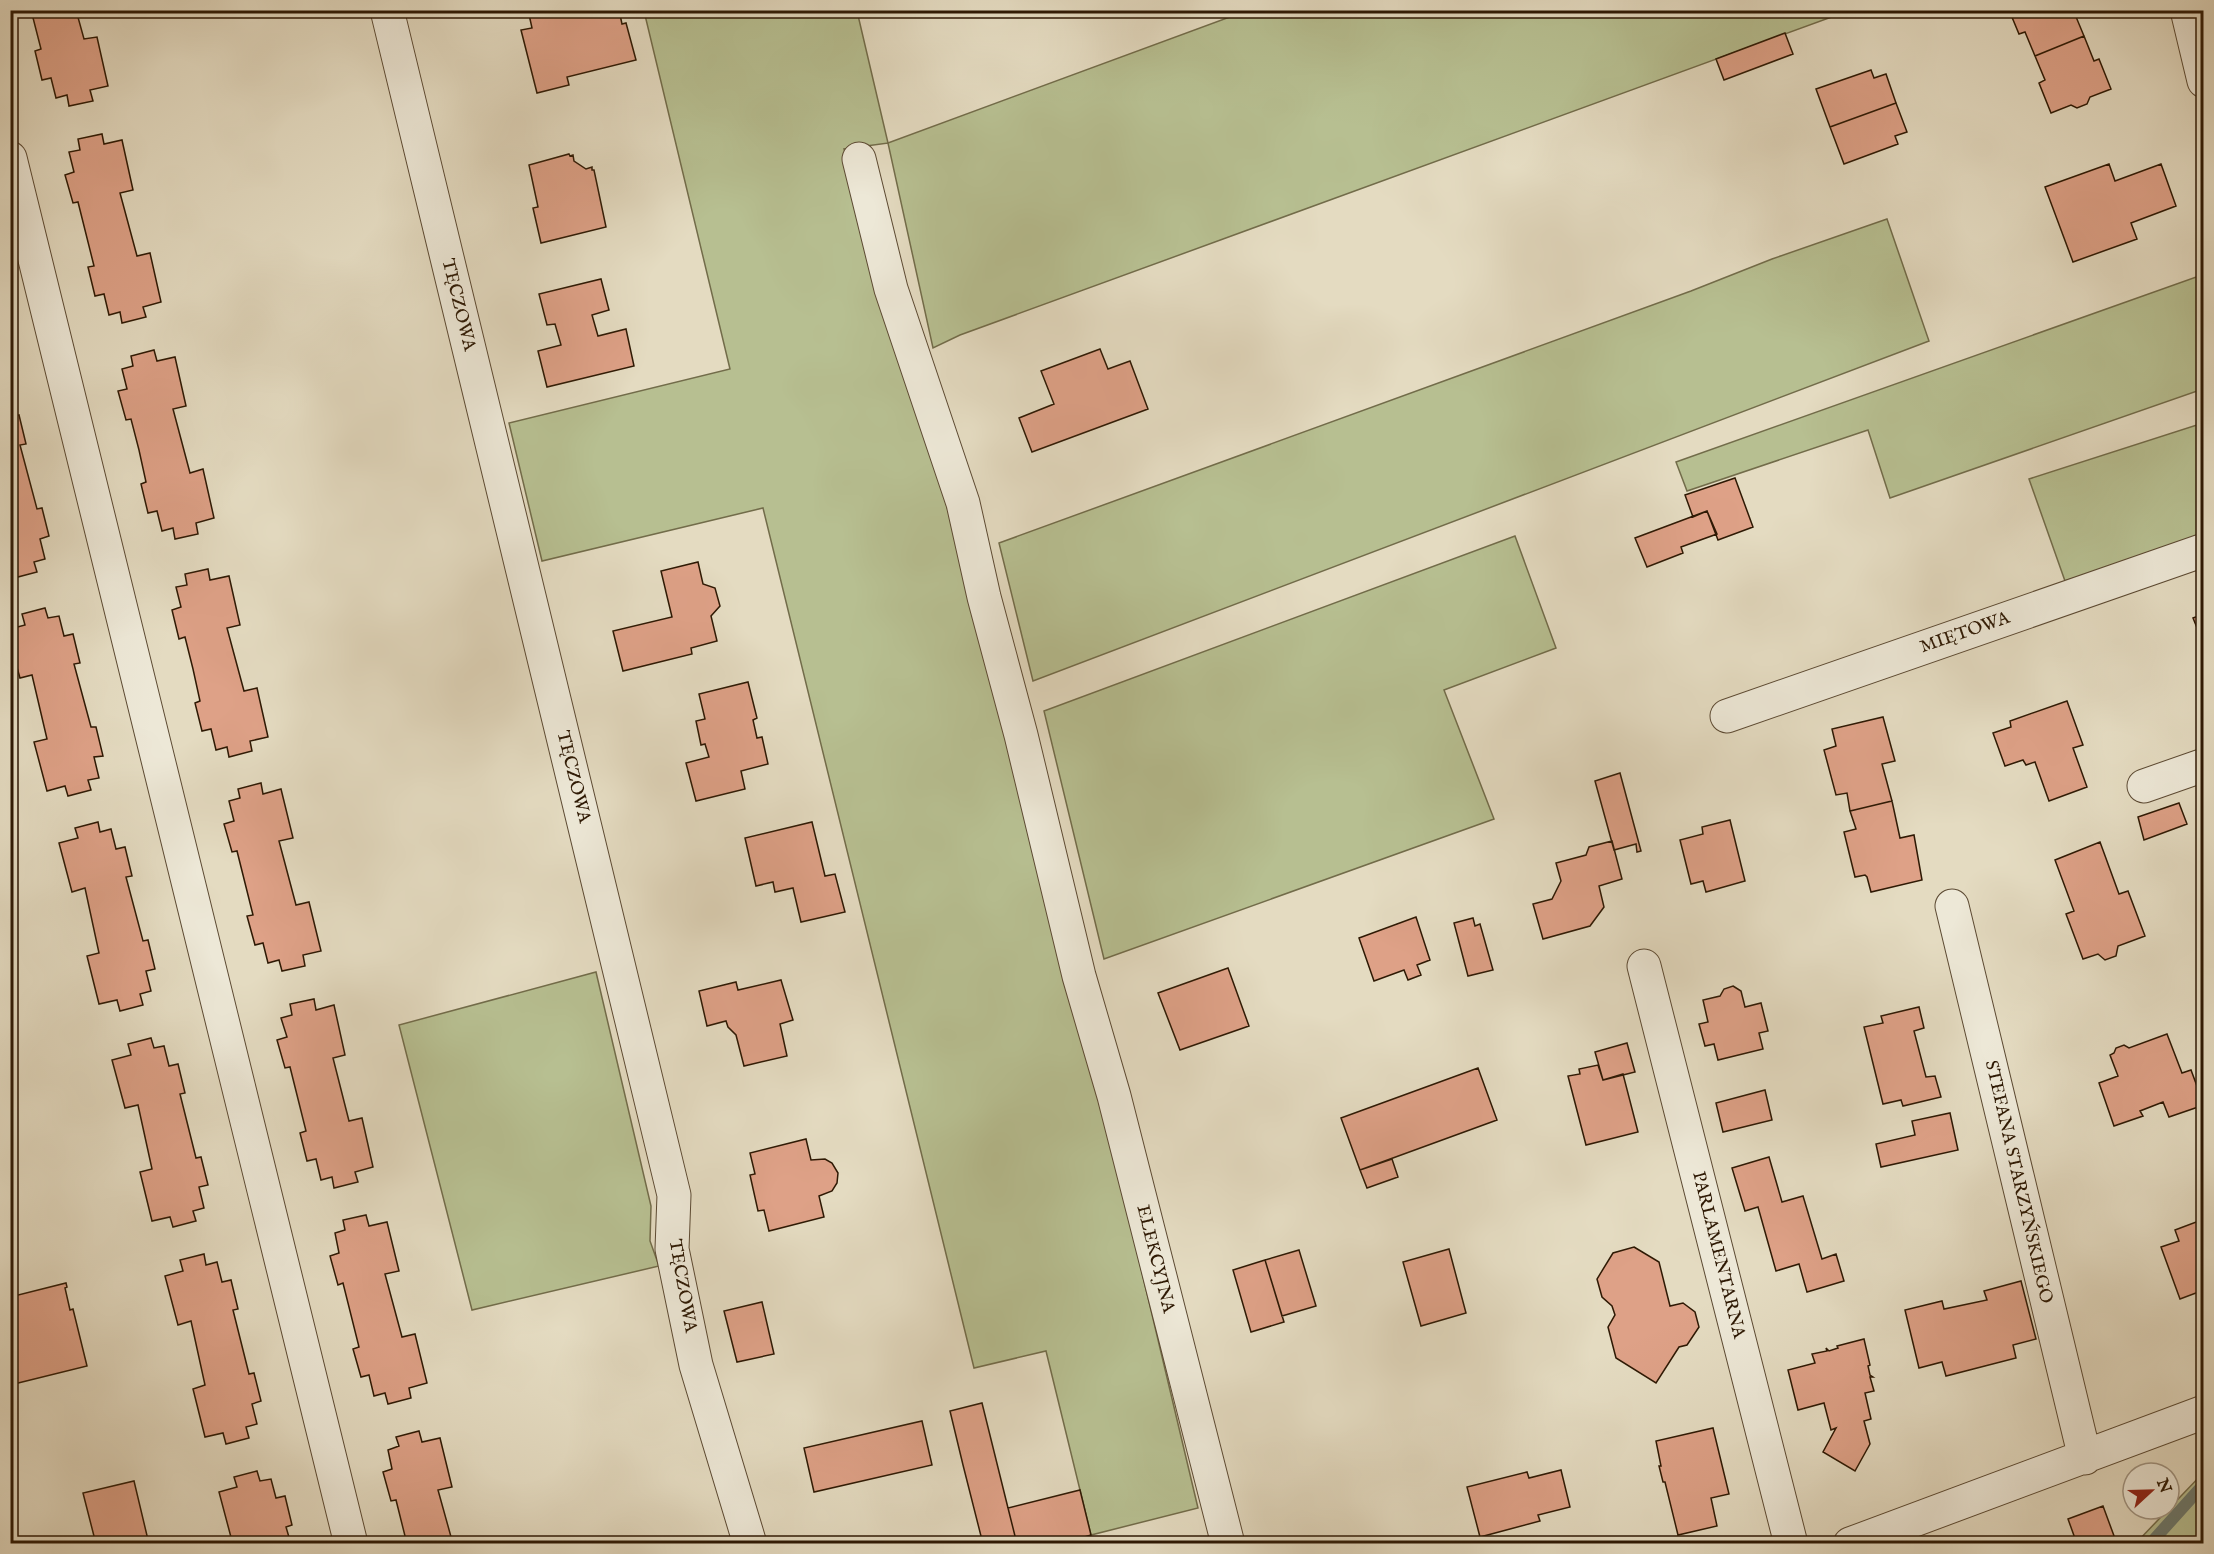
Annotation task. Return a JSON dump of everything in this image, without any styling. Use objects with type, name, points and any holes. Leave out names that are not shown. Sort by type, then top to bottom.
[{"type":"street","name":"TĘCZOWA","points":[[387,10],[674,1195],[672,1249],[696,1365],[750,1544]]},
{"type":"street","points":[[2187,10],[2204,81]]},
{"type":"street","points":[[10,158],[351,1544]]},
{"type":"street","name":"ELEKCYJNA","points":[[859,159],[891,289],[963,503],[984,597],[1021,735],[1079,976],[1114,1096],[1228,1544]]},
{"type":"street","name":"MIĘTOWA","points":[[1727,716],[2204,550]]},
{"type":"street","points":[[2144,786],[2204,765]]},
{"type":"street","name":"STEFANA STARZYŃSKIEGO","points":[[1952,906],[2085,1458]]},
{"type":"street","name":"PARLAMENTARNA","points":[[1644,966],[1791,1544]]},
{"type":"street","points":[[1851,1544],[2204,1412]]},
{"type":"green space","points":[[644,11],[857,11],[888,143],[844,149],[863,221],[937,468],[1111,1142],[1198,1508],[1091,1535],[1046,1351],[974,1368],[763,508],[542,561],[509,423],[730,369]]},
{"type":"green space","points":[[1246,11],[1848,11],[960,335],[933,348],[888,143]]},
{"type":"green space","points":[[1887,219],[1929,341],[1033,681],[999,543],[1691,291],[1772,259]]},
{"type":"green space","points":[[2199,276],[2204,277],[2203,389],[1890,498],[1868,430],[1687,491],[1676,462]]},
{"type":"green space","points":[[2203,423],[2203,537],[2065,581],[2029,479]]},
{"type":"green space","points":[[1515,536],[1556,648],[1444,690],[1494,819],[1104,959],[1044,711]]},
{"type":"green space","points":[[596,972],[651,1206],[650,1241],[659,1266],[472,1310],[399,1025]]},
{"type":"green space","points":[[2203,1473],[2203,1543],[2136,1543],[2157,1521],[2181,1521],[2181,1496]]},
{"type":"building","points":[[31,10],[76,10],[84,39],[97,37],[108,86],[90,90],[93,101],[69,106],[67,95],[56,98],[51,78],[42,80],[35,51],[41,49]]},
{"type":"building","points":[[528,10],[619,10],[622,24],[626,23],[636,60],[567,77],[569,85],[537,93],[521,30],[532,28]]},
{"type":"building","points":[[2009,10],[2076,10],[2074,12],[2084,36],[2035,56],[2025,32],[2019,34]]},
{"type":"building","points":[[1785,33],[1793,54],[1724,80],[1716,59]]},
{"type":"building","points":[[2084,36],[2094,61],[2099,59],[2111,89],[2090,97],[2087,104],[2077,108],[2071,105],[2051,113],[2039,83],[2045,80],[2035,56]]},
{"type":"building","points":[[1871,70],[1874,78],[1886,74],[1896,103],[1830,127],[1816,89]]},
{"type":"building","points":[[1896,103],[1907,132],[1895,136],[1898,144],[1844,164],[1830,127]]},
{"type":"building","points":[[102,134],[104,144],[122,140],[133,190],[120,193],[137,256],[150,253],[161,302],[143,307],[146,317],[122,323],[120,312],[109,315],[104,294],[95,296],[88,267],[94,266],[78,202],[73,203],[65,175],[74,172],[69,152],[80,150],[78,139]]},
{"type":"building","points":[[569,154],[573,155],[574,161],[586,169],[592,167],[594,170],[606,227],[541,243],[533,208],[538,207],[529,165]]},
{"type":"building","points":[[2109,164],[2115,181],[2161,164],[2176,206],[2131,223],[2137,239],[2073,262],[2045,187]]},
{"type":"building","points":[[601,279],[609,310],[592,315],[598,336],[626,329],[634,366],[547,387],[538,351],[561,345],[555,324],[547,325],[539,294]]},
{"type":"building","points":[[1100,349],[1108,369],[1130,361],[1148,409],[1032,452],[1019,418],[1054,404],[1041,371]]},
{"type":"building","points":[[154,350],[157,361],[175,357],[186,406],[173,409],[190,473],[203,469],[214,518],[196,523],[198,534],[175,539],[173,528],[162,531],[157,511],[148,513],[141,484],[146,482],[139,450],[131,419],[126,420],[118,391],[127,389],[122,369],[133,366],[131,356]]},
{"type":"building","points":[[19,415],[26,444],[20,445],[37,509],[42,508],[49,536],[40,539],[45,559],[34,562],[37,572],[14,578],[10,568],[10,417]]},
{"type":"building","points":[[1735,478],[1753,527],[1718,540],[1707,511],[1693,517],[1685,495]]},
{"type":"building","points":[[1707,511],[1717,534],[1681,547],[1683,553],[1647,567],[1635,538]]},
{"type":"building","points":[[698,562],[703,584],[715,588],[720,606],[711,616],[717,641],[691,648],[692,654],[623,671],[613,631],[672,617],[661,571]]},
{"type":"building","points":[[208,569],[210,580],[229,576],[240,625],[227,628],[244,691],[257,688],[268,737],[250,741],[252,751],[229,757],[227,747],[216,750],[211,729],[202,731],[195,703],[200,701],[193,669],[185,637],[179,639],[172,610],[181,607],[176,587],[187,585],[185,574]]},
{"type":"building","points":[[45,608],[48,618],[59,616],[64,636],[73,634],[80,663],[74,664],[91,727],[96,727],[103,756],[94,757],[99,778],[88,780],[91,790],[68,796],[65,786],[47,791],[34,742],[47,739],[32,675],[20,678],[10,643],[10,629],[25,625],[22,614]]},
{"type":"building","points":[[2204,614],[2204,645],[2193,618]]},
{"type":"building","points":[[748,682],[757,718],[753,720],[757,738],[762,737],[768,764],[741,771],[745,789],[696,801],[686,763],[709,757],[705,744],[701,745],[696,721],[705,719],[699,694]]},
{"type":"building","points":[[2067,701],[2083,745],[2073,748],[2087,787],[2049,801],[2035,762],[2026,765],[2023,760],[2005,766],[1993,733],[2011,727],[2010,721]]},
{"type":"building","points":[[1883,717],[1895,761],[1882,764],[1892,801],[1850,811],[1847,793],[1836,795],[1824,750],[1836,746],[1832,729]]},
{"type":"building","points":[[1620,773],[1641,851],[1637,852],[1636,844],[1614,850],[1595,781]]},
{"type":"building","points":[[261,783],[263,794],[281,789],[293,838],[279,841],[296,905],[309,902],[321,951],[303,955],[305,966],[282,971],[279,960],[268,963],[263,943],[255,945],[247,916],[253,915],[237,851],[232,852],[224,824],[234,821],[229,801],[240,798],[238,789]]},
{"type":"building","points":[[1892,801],[1900,838],[1914,835],[1922,880],[1871,892],[1865,875],[1855,877],[1844,832],[1856,829],[1850,811]]},
{"type":"building","points":[[2179,803],[2187,824],[2144,840],[2138,817]]},
{"type":"building","points":[[1730,820],[1745,881],[1706,892],[1703,881],[1691,884],[1680,840],[1703,834],[1702,827]]},
{"type":"building","points":[[98,822],[100,832],[111,829],[116,849],[125,847],[132,876],[126,877],[143,941],[148,940],[155,969],[146,971],[151,991],[140,994],[143,1005],[120,1011],[117,1000],[99,1004],[87,956],[99,953],[85,888],[72,892],[59,843],[78,838],[75,828]]},
{"type":"building","points":[[812,822],[825,876],[835,874],[845,912],[801,922],[793,888],[775,892],[773,882],[756,886],[745,838]]},
{"type":"building","points":[[1612,841],[1622,879],[1599,886],[1604,907],[1590,926],[1543,939],[1533,904],[1552,899],[1561,881],[1556,863],[1586,855],[1589,847]]},
{"type":"building","points":[[2100,842],[2119,894],[2128,891],[2145,936],[2118,946],[2116,956],[2105,960],[2098,954],[2083,959],[2066,914],[2074,911],[2055,860]]},
{"type":"building","points":[[1416,917],[1430,960],[1417,965],[1421,975],[1408,980],[1404,970],[1374,981],[1359,938]]},
{"type":"building","points":[[1473,918],[1475,926],[1480,924],[1493,970],[1468,976],[1454,923]]},
{"type":"building","points":[[1228,968],[1249,1026],[1180,1050],[1158,993]]},
{"type":"building","points":[[781,980],[793,1020],[780,1024],[787,1056],[744,1066],[736,1035],[728,1027],[726,1021],[707,1026],[699,991],[736,982],[738,990]]},
{"type":"building","points":[[1733,986],[1741,991],[1745,1007],[1761,1003],[1768,1031],[1759,1033],[1763,1049],[1718,1060],[1714,1044],[1705,1046],[1699,1024],[1708,1022],[1703,1000],[1720,996],[1724,989]]},
{"type":"building","points":[[314,999],[316,1010],[334,1005],[345,1055],[333,1058],[349,1121],[362,1118],[373,1167],[355,1172],[358,1182],[334,1188],[332,1177],[321,1180],[316,1159],[307,1161],[300,1133],[306,1131],[290,1067],[285,1068],[277,1040],[287,1037],[281,1018],[292,1015],[290,1004]]},
{"type":"building","points":[[1919,1007],[1924,1028],[1914,1031],[1926,1077],[1935,1076],[1941,1097],[1903,1106],[1901,1100],[1883,1104],[1864,1027],[1883,1023],[1881,1016]]},
{"type":"building","points":[[2167,1034],[2182,1073],[2191,1070],[2204,1105],[2169,1117],[2163,1102],[2140,1111],[2143,1116],[2114,1126],[2099,1083],[2118,1076],[2110,1055],[2116,1048],[2124,1045],[2129,1048]]},
{"type":"building","points":[[151,1038],[154,1048],[164,1046],[169,1066],[178,1064],[185,1093],[180,1094],[196,1158],[201,1157],[208,1185],[199,1187],[204,1208],[193,1211],[196,1221],[173,1227],[170,1217],[152,1221],[140,1172],[152,1169],[138,1105],[125,1108],[112,1060],[131,1055],[128,1044]]},
{"type":"building","points":[[1627,1043],[1635,1072],[1603,1080],[1595,1052]]},
{"type":"building","points":[[1598,1065],[1603,1080],[1623,1074],[1638,1132],[1586,1145],[1568,1076],[1580,1074],[1579,1069]]},
{"type":"building","points":[[1478,1068],[1497,1120],[1360,1170],[1341,1118]]},
{"type":"building","points":[[1765,1090],[1772,1120],[1723,1132],[1716,1103]]},
{"type":"building","points":[[1950,1113],[1958,1150],[1881,1167],[1876,1144],[1915,1135],[1912,1121]]},
{"type":"building","points":[[806,1139],[811,1160],[825,1159],[832,1163],[838,1173],[837,1183],[832,1191],[819,1196],[824,1217],[769,1231],[764,1210],[758,1211],[750,1175],[755,1174],[750,1153]]},
{"type":"building","points":[[1769,1157],[1782,1202],[1803,1196],[1822,1259],[1836,1254],[1844,1281],[1807,1292],[1799,1264],[1776,1271],[1758,1207],[1745,1211],[1732,1168]]},
{"type":"building","points":[[1392,1159],[1398,1177],[1367,1188],[1360,1170]]},
{"type":"building","points":[[366,1215],[369,1226],[387,1222],[399,1271],[385,1274],[402,1337],[415,1334],[427,1383],[409,1388],[411,1398],[388,1404],[385,1393],[374,1396],[369,1375],[361,1377],[353,1349],[359,1347],[343,1283],[338,1285],[330,1256],[339,1253],[335,1233],[345,1230],[343,1220]]},
{"type":"building","points":[[2204,1219],[2204,1290],[2180,1299],[2161,1247],[2179,1241],[2175,1230]]},
{"type":"building","points":[[1634,1247],[1659,1262],[1670,1306],[1683,1303],[1695,1312],[1699,1327],[1687,1345],[1679,1347],[1656,1383],[1616,1358],[1608,1327],[1615,1315],[1612,1306],[1602,1297],[1597,1279],[1613,1253]]},
{"type":"building","points":[[1449,1249],[1466,1313],[1421,1326],[1403,1262]]},
{"type":"building","points":[[1299,1250],[1316,1306],[1282,1316],[1265,1260]]},
{"type":"building","points":[[204,1254],[206,1265],[217,1262],[222,1282],[231,1280],[238,1309],[233,1310],[249,1374],[254,1373],[261,1401],[252,1404],[257,1424],[246,1427],[249,1438],[226,1444],[223,1433],[205,1437],[193,1389],[205,1385],[191,1321],[178,1325],[165,1276],[183,1271],[180,1260]]},
{"type":"building","points":[[1265,1260],[1284,1322],[1251,1332],[1233,1270]]},
{"type":"building","points":[[2021,1281],[2036,1339],[2013,1345],[2016,1358],[1946,1376],[1942,1362],[1919,1368],[1905,1310],[1942,1301],[1944,1309],[1987,1300],[1984,1291]]},
{"type":"building","points":[[66,1283],[70,1310],[73,1309],[87,1366],[10,1385],[10,1297]]},
{"type":"building","points":[[762,1302],[774,1354],[737,1362],[724,1311]]},
{"type":"building","points":[[1864,1339],[1874,1391],[1865,1393],[1871,1419],[1864,1421],[1870,1444],[1855,1471],[1823,1452],[1836,1428],[1831,1430],[1824,1403],[1798,1410],[1788,1370],[1815,1363],[1812,1354],[1827,1351],[1826,1348],[1829,1351],[1838,1348],[1837,1346]]},
{"type":"building","points":[[982,1403],[1017,1544],[983,1544],[963,1465],[950,1411]]},
{"type":"building","points":[[922,1421],[932,1465],[814,1492],[804,1448]]},
{"type":"building","points":[[1713,1428],[1729,1494],[1711,1498],[1717,1526],[1678,1535],[1659,1466],[1661,1466],[1656,1441]]},
{"type":"building","points":[[419,1431],[422,1442],[440,1438],[452,1487],[438,1490],[453,1544],[407,1544],[396,1500],[391,1501],[383,1472],[392,1469],[388,1450],[399,1446],[396,1437]]},
{"type":"building","points":[[1561,1470],[1570,1507],[1538,1515],[1540,1521],[1480,1537],[1467,1487],[1527,1472],[1529,1478]]},
{"type":"building","points":[[257,1471],[260,1481],[271,1479],[276,1498],[285,1496],[292,1525],[286,1527],[291,1544],[245,1544],[244,1538],[232,1541],[219,1492],[237,1487],[234,1477]]},
{"type":"building","points":[[134,1481],[149,1544],[96,1544],[83,1493]]},
{"type":"building","points":[[1080,1490],[1091,1535],[1081,1538],[1082,1544],[1017,1544],[1008,1508]]},
{"type":"building","points":[[2103,1506],[2117,1544],[2077,1544],[2068,1519]]},
{"type":"waterway","points":[[2150,1544],[2204,1484]]}]
